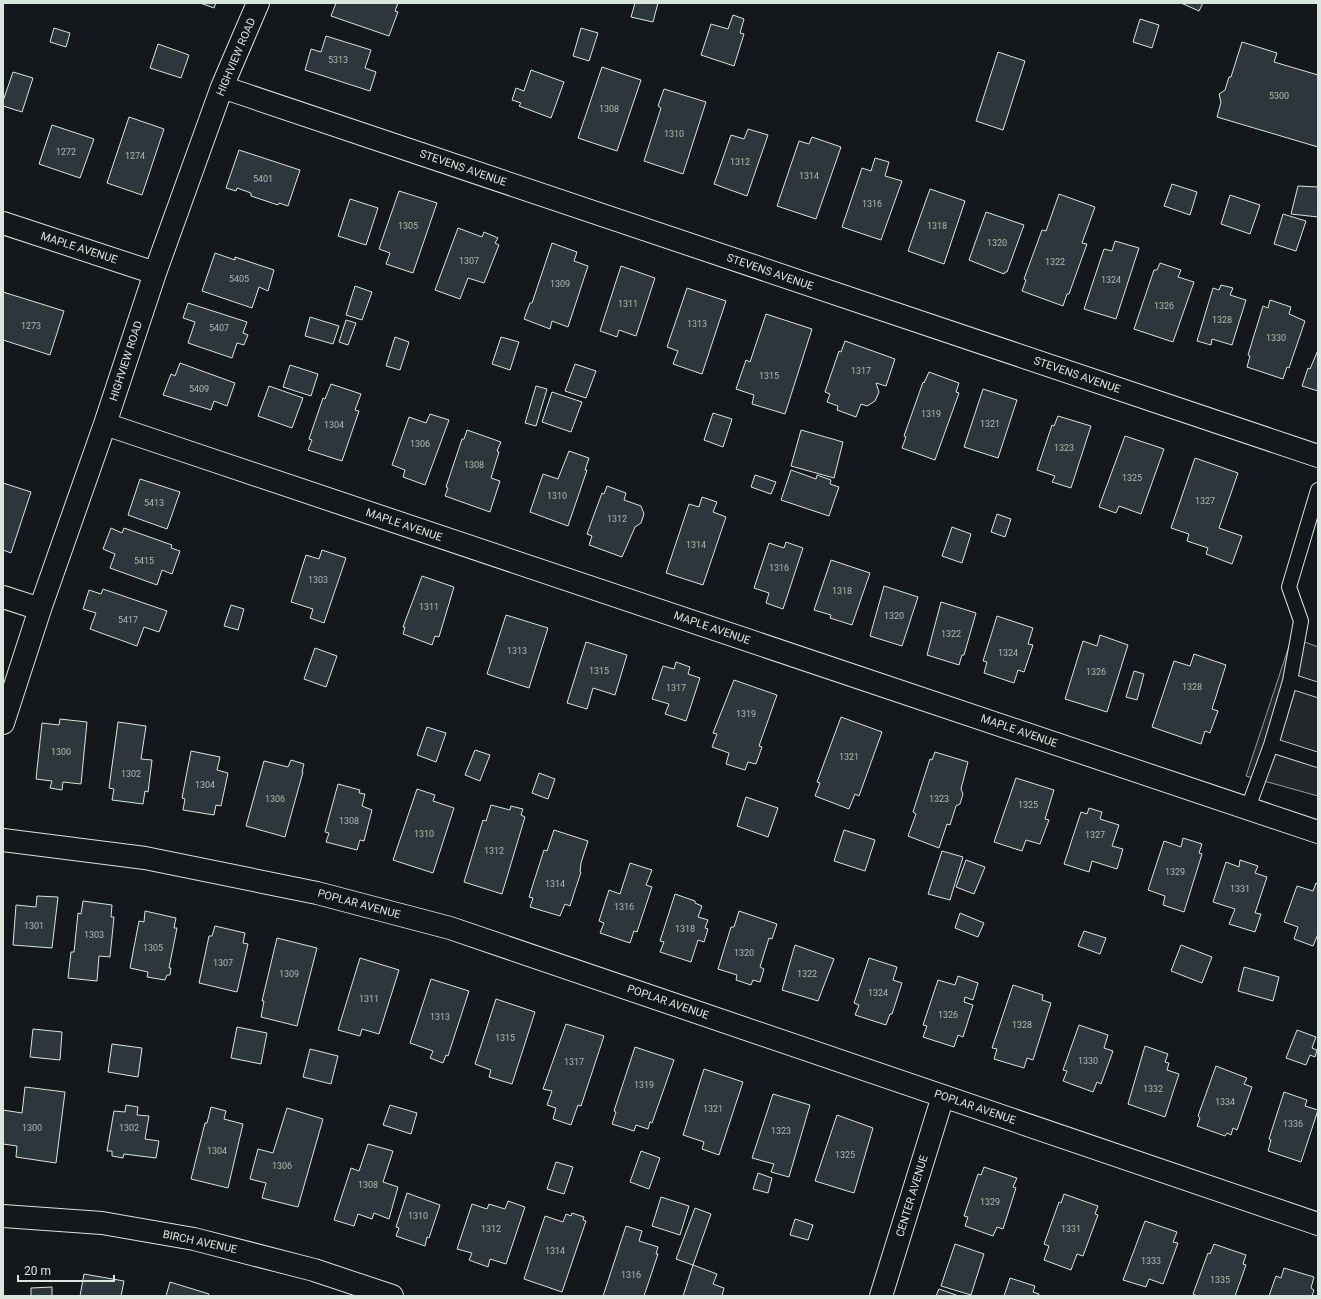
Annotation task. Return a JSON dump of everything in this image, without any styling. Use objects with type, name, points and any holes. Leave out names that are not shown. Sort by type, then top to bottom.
[{"type":"street","name":"HIGHVIEW ROAD","points":[[3,723],[40,608],[105,424],[155,273],[222,87],[258,3]]},
{"type":"street","name":"STEVENS AVENUE","points":[[222,87],[1318,456]]},
{"type":"street","name":"MAPLE AVENUE","points":[[3,223],[155,273]]},
{"type":"street","name":"MAPLE AVENUE","points":[[105,424],[1318,832]]},
{"type":"street","points":[[3,597],[40,608]]},
{"type":"street","name":"POPLAR AVENUE","points":[[3,840],[145,858],[317,893],[450,928],[1318,1224]]},
{"type":"street","name":"CENTER AVENUE","points":[[881,1296],[943,1096]]},
{"type":"street","name":"BIRCH AVENUE","points":[[3,1216],[102,1223],[194,1239],[314,1270],[392,1296]]},
{"type":"lane","points":[[1248,808],[1271,745],[1290,682],[1301,621],[1288,587],[1318,490]]},
{"type":"lane","points":[[1290,682],[1318,690]]},
{"type":"lane","points":[[1271,745],[1318,760]]},
{"type":"shaded area","points":[[1292,637],[1318,647],[1318,796],[1246,776]]},
{"type":"building","points":[[200,3],[216,3],[214,8]]},
{"type":"building","points":[[336,3],[398,3],[395,11],[398,12],[389,36],[331,16]]},
{"type":"building","points":[[635,3],[658,3],[653,22],[631,17]]},
{"type":"building","points":[[1181,3],[1203,3],[1199,11]]},
{"type":"building","points":[[733,15],[744,19],[740,33],[744,34],[734,66],[701,55],[711,24],[728,29]]},
{"type":"building","points":[[1140,19],[1159,25],[1152,48],[1133,42]]},
{"type":"building","points":[[54,28],[70,33],[66,47],[50,42]]},
{"type":"building","points":[[581,28],[598,33],[589,61],[573,56]]},
{"type":"building","points":[[326,36],[371,50],[365,68],[376,72],[370,91],[305,70],[311,49],[321,52]]},
{"type":"building","points":[[1242,42],[1277,53],[1274,62],[1318,75],[1318,147],[1217,117],[1221,102],[1219,94],[1225,90],[1229,77],[1231,77]]},
{"type":"building","points":[[158,44],[189,55],[181,78],[150,68]]},
{"type":"building","points":[[998,52],[1025,61],[1003,130],[976,121]]},
{"type":"building","points":[[602,67],[641,80],[617,151],[578,138]]},
{"type":"building","points":[[531,70],[564,82],[551,118],[519,106],[521,103],[512,100],[516,88],[524,91]]},
{"type":"building","points":[[13,72],[33,78],[22,112],[3,106],[3,101]]},
{"type":"building","points":[[664,89],[706,102],[683,174],[644,161],[661,108],[658,106]]},
{"type":"building","points":[[129,117],[164,129],[142,195],[107,183]]},
{"type":"building","points":[[52,125],[94,139],[80,178],[39,164]]},
{"type":"building","points":[[748,129],[768,135],[747,196],[714,184],[731,135],[744,139]]},
{"type":"building","points":[[812,137],[841,147],[816,219],[777,206],[799,141],[809,144]]},
{"type":"building","points":[[239,150],[300,170],[288,206],[279,203],[278,205],[251,196],[251,193],[237,188],[236,191],[226,188]]},
{"type":"building","points":[[875,158],[889,162],[885,176],[902,181],[881,240],[842,227],[862,168],[871,171]]},
{"type":"building","points":[[1172,184],[1197,192],[1190,215],[1164,206]]},
{"type":"building","points":[[1298,186],[1318,187],[1318,217],[1291,214]]},
{"type":"building","points":[[930,189],[965,201],[944,264],[908,251]]},
{"type":"building","points":[[399,191],[437,203],[413,273],[386,264],[390,253],[379,249]]},
{"type":"building","points":[[1059,194],[1095,207],[1082,243],[1087,244],[1069,294],[1067,294],[1063,306],[1022,291],[1026,280],[1024,279],[1042,230],[1046,231]]},
{"type":"building","points":[[1230,195],[1260,205],[1250,234],[1221,224]]},
{"type":"building","points":[[350,199],[378,208],[366,245],[338,236]]},
{"type":"building","points":[[986,212],[1024,225],[1007,272],[1004,274],[969,260]]},
{"type":"building","points":[[1283,214],[1306,221],[1296,251],[1274,244]]},
{"type":"building","points":[[458,228],[482,237],[484,232],[498,238],[495,243],[499,245],[484,283],[468,278],[460,299],[435,290]]},
{"type":"building","points":[[1115,241],[1139,248],[1116,319],[1084,309],[1104,249],[1112,251]]},
{"type":"building","points":[[552,243],[577,252],[574,261],[588,266],[568,327],[552,321],[550,329],[524,319],[530,303],[532,303]]},
{"type":"building","points":[[215,253],[235,260],[235,257],[274,270],[268,291],[259,287],[252,308],[202,291]]},
{"type":"building","points":[[1160,263],[1181,270],[1178,277],[1194,282],[1173,342],[1134,329],[1154,270],[1157,270]]},
{"type":"building","points":[[621,266],[655,278],[636,336],[619,330],[617,337],[600,331]]},
{"type":"building","points":[[1221,285],[1233,288],[1230,295],[1246,300],[1232,345],[1212,339],[1211,345],[1197,341],[1213,288],[1219,290]]},
{"type":"building","points":[[355,286],[372,292],[362,320],[346,315]]},
{"type":"building","points":[[687,288],[726,301],[702,374],[673,364],[678,351],[667,347]]},
{"type":"building","points":[[3,292],[64,311],[50,355],[3,340]]},
{"type":"building","points":[[1270,300],[1291,307],[1289,314],[1305,321],[1289,368],[1287,367],[1283,379],[1247,367],[1250,356],[1248,355],[1263,306],[1268,308]]},
{"type":"building","points":[[188,303],[247,322],[243,333],[248,335],[244,345],[237,343],[232,358],[188,343],[195,322],[183,318]]},
{"type":"building","points":[[766,314],[812,329],[785,414],[752,404],[754,395],[736,389],[746,360],[750,362]]},
{"type":"building","points":[[310,317],[339,326],[333,344],[305,336]]},
{"type":"building","points":[[346,320],[356,323],[348,345],[339,342]]},
{"type":"building","points":[[395,337],[409,342],[400,370],[386,366]]},
{"type":"building","points":[[501,337],[519,342],[510,370],[492,364]]},
{"type":"building","points":[[845,341],[895,359],[886,386],[876,383],[879,392],[875,401],[867,406],[861,404],[856,417],[837,410],[838,406],[827,402],[830,394],[825,392],[839,351],[841,352]]},
{"type":"building","points":[[1318,350],[1318,391],[1302,386],[1308,368],[1310,369]]},
{"type":"building","points":[[180,363],[235,383],[227,406],[214,401],[211,410],[163,395],[171,374],[175,376]]},
{"type":"building","points":[[575,364],[596,371],[586,398],[565,391]]},
{"type":"building","points":[[290,365],[318,374],[311,396],[283,387]]},
{"type":"building","points":[[929,372],[959,383],[956,392],[959,393],[935,460],[902,448],[906,437],[904,436],[923,382],[924,383]]},
{"type":"building","points":[[331,384],[361,394],[355,410],[359,411],[342,461],[308,450],[312,440],[309,439],[323,398],[325,399]]},
{"type":"building","points":[[269,386],[303,398],[292,428],[258,416]]},
{"type":"building","points":[[536,386],[547,389],[536,426],[525,423]]},
{"type":"building","points":[[983,389],[1017,400],[998,458],[964,447]]},
{"type":"building","points":[[552,392],[582,402],[571,432],[542,422]]},
{"type":"building","points":[[713,413],[732,419],[723,447],[704,440]]},
{"type":"building","points":[[430,414],[449,420],[425,485],[403,477],[405,470],[392,465],[409,417],[426,423]]},
{"type":"building","points":[[1058,416],[1091,426],[1071,488],[1052,482],[1055,476],[1037,470],[1052,425],[1054,426]]},
{"type":"building","points":[[467,430],[501,442],[497,451],[499,452],[491,478],[500,481],[490,512],[445,496],[448,488],[446,487],[462,439],[464,439]]},
{"type":"building","points":[[801,430],[843,442],[834,478],[791,466]]},
{"type":"building","points":[[1125,436],[1164,449],[1141,514],[1119,506],[1116,513],[1099,507]]},
{"type":"building","points":[[569,451],[589,458],[585,470],[587,470],[568,526],[530,512],[543,474],[558,479]]},
{"type":"building","points":[[1195,458],[1238,473],[1219,528],[1242,536],[1232,564],[1206,554],[1208,548],[1187,541],[1189,534],[1171,528]]},
{"type":"building","points":[[791,470],[816,479],[817,475],[831,480],[830,484],[839,487],[829,516],[781,500]]},
{"type":"building","points":[[755,475],[776,482],[771,494],[751,487]]},
{"type":"building","points":[[140,479],[180,492],[167,529],[128,515]]},
{"type":"building","points":[[3,483],[31,492],[11,553],[3,550]]},
{"type":"building","points":[[607,486],[626,493],[624,500],[641,506],[644,514],[641,523],[635,527],[622,557],[589,545],[592,536],[587,534],[602,493],[604,494]]},
{"type":"building","points":[[702,497],[717,502],[713,512],[726,517],[703,585],[666,573],[689,504],[699,507]]},
{"type":"building","points":[[997,514],[1011,519],[1005,537],[991,532]]},
{"type":"building","points":[[952,527],[971,534],[962,563],[942,556]]},
{"type":"building","points":[[111,528],[122,533],[124,528],[172,545],[171,548],[180,551],[172,574],[162,570],[157,585],[110,568],[115,554],[103,549]]},
{"type":"building","points":[[786,542],[803,548],[783,609],[766,603],[769,593],[754,588],[769,543],[784,548]]},
{"type":"building","points":[[322,550],[346,558],[324,623],[310,618],[313,609],[291,602],[306,555],[319,559]]},
{"type":"building","points":[[831,560],[870,573],[852,625],[830,618],[831,615],[814,610]]},
{"type":"building","points":[[422,576],[454,587],[439,637],[435,636],[432,645],[403,634],[405,627],[403,627]]},
{"type":"building","points":[[884,586],[918,597],[902,646],[870,636]]},
{"type":"building","points":[[103,589],[167,611],[159,632],[144,627],[137,646],[90,629],[96,613],[83,609],[89,590],[101,594]]},
{"type":"building","points":[[941,602],[976,613],[964,655],[962,655],[959,665],[927,655]]},
{"type":"building","points":[[231,605],[244,609],[238,630],[224,626]]},
{"type":"building","points":[[506,615],[548,628],[529,688],[487,674]]},
{"type":"building","points":[[997,616],[1033,628],[1028,644],[1033,645],[1024,672],[1018,670],[1014,683],[984,673],[987,662],[983,661]]},
{"type":"building","points":[[1100,635],[1128,645],[1107,712],[1065,699],[1083,641],[1097,646]]},
{"type":"building","points":[[586,642],[627,655],[615,695],[593,688],[587,709],[567,703]]},
{"type":"building","points":[[315,648],[337,656],[326,687],[304,679]]},
{"type":"building","points":[[1194,654],[1226,665],[1212,709],[1218,711],[1210,733],[1205,731],[1201,744],[1152,727],[1174,661],[1190,666]]},
{"type":"building","points":[[676,662],[690,667],[688,674],[700,678],[686,721],[665,714],[669,704],[652,699],[663,666],[674,669]]},
{"type":"building","points":[[1134,671],[1144,674],[1137,700],[1126,697]]},
{"type":"building","points":[[734,680],[777,695],[759,746],[762,747],[756,764],[748,762],[745,770],[726,764],[729,753],[712,747],[717,734],[713,733]]},
{"type":"building","points":[[841,717],[882,732],[859,796],[855,794],[849,809],[815,796],[820,783],[817,782]]},
{"type":"building","points":[[60,719],[87,722],[81,784],[63,782],[62,790],[50,788],[52,781],[36,779],[42,723],[59,725]]},
{"type":"building","points":[[118,722],[146,726],[141,759],[152,760],[148,792],[145,791],[143,804],[112,800],[114,789],[109,788]]},
{"type":"building","points":[[427,727],[446,733],[436,762],[417,755]]},
{"type":"building","points":[[475,750],[490,755],[480,781],[465,775]]},
{"type":"building","points":[[191,751],[220,757],[217,770],[228,773],[221,806],[216,805],[214,815],[183,810],[185,799],[182,798]]},
{"type":"building","points":[[935,752],[968,762],[961,789],[963,794],[960,804],[956,806],[950,825],[947,824],[939,848],[908,836],[916,814],[913,812],[930,759],[932,760]]},
{"type":"building","points":[[291,760],[304,764],[285,837],[246,826],[264,761],[288,767]]},
{"type":"building","points":[[539,773],[555,779],[548,799],[532,793]]},
{"type":"building","points":[[1016,778],[1054,790],[1045,819],[1049,820],[1040,844],[1026,840],[1022,851],[994,842]]},
{"type":"building","points":[[338,784],[360,790],[359,793],[365,794],[362,806],[372,810],[364,841],[360,840],[357,850],[326,842],[329,833],[325,832]]},
{"type":"building","points":[[417,789],[435,795],[433,801],[454,808],[433,873],[393,860]]},
{"type":"building","points":[[746,797],[778,808],[768,837],[737,826]]},
{"type":"building","points":[[491,805],[510,810],[511,806],[523,809],[521,815],[525,817],[502,894],[464,882],[483,820],[486,821]]},
{"type":"building","points":[[1089,808],[1102,812],[1100,819],[1119,825],[1112,846],[1123,849],[1117,869],[1092,861],[1089,872],[1064,864],[1081,812],[1087,814]]},
{"type":"building","points":[[554,830],[588,841],[581,863],[581,872],[570,906],[565,904],[560,916],[530,907],[533,898],[529,897],[544,850],[547,851]]},
{"type":"building","points":[[844,830],[875,840],[865,871],[834,861]]},
{"type":"building","points":[[1183,838],[1202,844],[1199,853],[1202,854],[1184,912],[1163,905],[1165,896],[1148,890],[1164,841],[1181,847]]},
{"type":"building","points":[[942,851],[963,857],[950,900],[928,894]]},
{"type":"building","points":[[966,860],[985,867],[974,894],[956,887]]},
{"type":"building","points":[[1240,860],[1258,866],[1255,873],[1267,877],[1255,913],[1261,914],[1255,932],[1229,924],[1235,909],[1213,902],[1226,862],[1239,867]]},
{"type":"building","points":[[630,863],[652,870],[646,885],[652,887],[637,932],[634,931],[630,943],[600,933],[604,923],[599,921],[609,890],[620,894]]},
{"type":"building","points":[[1316,883],[1318,884],[1318,934],[1313,946],[1294,939],[1298,927],[1284,922],[1297,886],[1313,891]]},
{"type":"building","points":[[675,894],[695,901],[695,903],[702,906],[698,917],[708,920],[705,928],[708,929],[704,942],[698,940],[691,962],[660,952],[664,942],[660,941]]},
{"type":"building","points":[[37,896],[58,897],[52,948],[13,945],[16,905],[36,907]]},
{"type":"building","points":[[83,901],[112,905],[111,917],[114,917],[110,957],[99,956],[97,981],[68,978],[71,952],[74,952],[78,913],[81,914]]},
{"type":"building","points":[[145,911],[176,918],[174,928],[177,928],[169,968],[171,968],[170,975],[167,975],[165,980],[147,977],[148,972],[130,968],[139,921],[144,922]]},
{"type":"building","points":[[739,911],[777,924],[772,939],[769,938],[760,967],[764,969],[760,982],[753,980],[751,985],[736,980],[737,975],[718,969],[731,927],[734,927]]},
{"type":"building","points":[[960,913],[984,923],[978,937],[955,928]]},
{"type":"building","points":[[215,926],[245,933],[243,943],[248,944],[237,992],[199,983],[209,936],[212,936]]},
{"type":"building","points":[[1084,931],[1106,938],[1100,954],[1078,946]]},
{"type":"building","points":[[277,938],[317,948],[297,1026],[261,1017],[264,1001],[262,1001]]},
{"type":"building","points":[[795,945],[834,959],[818,1001],[782,990]]},
{"type":"building","points":[[1181,945],[1212,957],[1202,983],[1171,971]]},
{"type":"building","points":[[360,958],[399,970],[379,1034],[362,1029],[360,1036],[338,1030]]},
{"type":"building","points":[[869,958],[897,967],[893,980],[902,983],[892,1014],[890,1014],[886,1025],[855,1015],[859,1005],[854,1003]]},
{"type":"building","points":[[1244,967],[1279,977],[1273,1001],[1238,991]]},
{"type":"building","points":[[958,976],[978,983],[973,1000],[965,997],[964,1002],[973,1005],[963,1037],[958,1035],[954,1047],[923,1037],[927,1026],[923,1025],[938,980],[955,985]]},
{"type":"building","points":[[431,979],[469,991],[448,1056],[446,1055],[443,1063],[430,1058],[433,1051],[410,1043]]},
{"type":"building","points":[[1013,985],[1043,995],[1042,1000],[1051,1003],[1033,1060],[1027,1058],[1024,1068],[994,1059],[997,1049],[992,1048]]},
{"type":"building","points":[[496,999],[535,1012],[512,1084],[489,1077],[491,1070],[475,1064]]},
{"type":"building","points":[[566,1024],[604,1036],[581,1106],[578,1105],[571,1125],[553,1119],[556,1108],[547,1105],[552,1091],[543,1089]]},
{"type":"building","points":[[1079,1025],[1108,1035],[1104,1048],[1113,1051],[1101,1084],[1097,1082],[1093,1092],[1063,1081],[1067,1071],[1063,1070]]},
{"type":"building","points":[[237,1027],[267,1033],[261,1064],[231,1058]]},
{"type":"building","points":[[33,1029],[62,1032],[60,1060],[30,1057]]},
{"type":"building","points":[[1297,1030],[1316,1037],[1312,1048],[1317,1050],[1315,1057],[1310,1055],[1306,1065],[1286,1058]]},
{"type":"building","points":[[112,1044],[142,1048],[138,1077],[108,1072]]},
{"type":"building","points":[[1145,1046],[1168,1054],[1165,1062],[1169,1063],[1167,1070],[1179,1074],[1165,1117],[1128,1104]]},
{"type":"building","points":[[635,1047],[674,1060],[652,1123],[650,1122],[648,1129],[636,1125],[634,1131],[612,1124],[616,1112],[614,1111]]},
{"type":"building","points":[[310,1049],[338,1056],[331,1084],[303,1077]]},
{"type":"building","points":[[1216,1066],[1247,1078],[1244,1084],[1252,1087],[1237,1130],[1233,1128],[1231,1135],[1227,1133],[1225,1136],[1197,1126],[1200,1118],[1198,1116]]},
{"type":"building","points":[[704,1069],[743,1082],[719,1155],[702,1149],[704,1142],[683,1135]]},
{"type":"building","points":[[25,1087],[65,1092],[56,1163],[16,1157],[17,1146],[3,1144],[3,1110],[22,1113]]},
{"type":"building","points":[[1284,1092],[1307,1100],[1305,1106],[1318,1110],[1301,1162],[1268,1151],[1271,1140],[1269,1139]]},
{"type":"building","points":[[773,1094],[810,1105],[789,1177],[771,1172],[774,1164],[752,1158]]},
{"type":"building","points":[[126,1105],[138,1107],[137,1115],[149,1116],[145,1139],[159,1141],[156,1158],[124,1154],[123,1158],[112,1156],[112,1151],[107,1151],[114,1111],[125,1112]]},
{"type":"building","points":[[390,1105],[417,1113],[411,1134],[383,1125]]},
{"type":"building","points":[[211,1107],[226,1111],[224,1119],[243,1124],[228,1188],[191,1179],[205,1123],[207,1123]]},
{"type":"building","points":[[287,1108],[323,1119],[298,1207],[262,1198],[266,1183],[250,1179],[258,1149],[273,1153]]},
{"type":"building","points":[[837,1115],[873,1128],[854,1193],[815,1181]]},
{"type":"building","points":[[368,1144],[393,1151],[383,1182],[398,1187],[389,1219],[374,1213],[372,1219],[358,1214],[354,1226],[334,1220],[351,1168],[359,1171]]},
{"type":"building","points":[[641,1151],[660,1158],[649,1189],[630,1182]]},
{"type":"building","points":[[556,1162],[573,1167],[564,1194],[547,1189]]},
{"type":"building","points":[[984,1167],[1017,1178],[1013,1187],[1016,1188],[1003,1229],[997,1227],[993,1236],[965,1226],[968,1217],[964,1216],[978,1174],[981,1175]]},
{"type":"building","points":[[758,1173],[772,1178],[768,1193],[753,1189]]},
{"type":"building","points":[[407,1193],[440,1205],[429,1238],[427,1237],[425,1246],[396,1236],[399,1228],[396,1227]]},
{"type":"building","points":[[1064,1194],[1098,1206],[1095,1214],[1098,1215],[1083,1256],[1077,1254],[1071,1270],[1044,1260],[1049,1246],[1044,1244],[1059,1202],[1061,1203]]},
{"type":"building","points":[[661,1197],[689,1206],[680,1235],[652,1226]]},
{"type":"building","points":[[508,1201],[525,1207],[506,1264],[490,1259],[488,1267],[469,1260],[472,1253],[457,1249],[472,1204],[487,1209],[489,1204],[505,1209]]},
{"type":"building","points":[[695,1208],[711,1214],[693,1265],[676,1259]]},
{"type":"building","points":[[572,1213],[584,1217],[583,1220],[586,1221],[562,1292],[524,1279],[545,1216],[563,1222],[566,1214],[571,1216]]},
{"type":"building","points":[[795,1219],[813,1225],[808,1240],[790,1235]]},
{"type":"building","points":[[1145,1221],[1177,1232],[1173,1242],[1178,1243],[1163,1284],[1149,1279],[1146,1287],[1123,1280]]},
{"type":"building","points":[[626,1226],[642,1231],[639,1241],[658,1247],[656,1254],[658,1254],[644,1296],[603,1296]]},
{"type":"building","points":[[955,1244],[984,1254],[971,1295],[941,1286]]},
{"type":"building","points":[[1214,1244],[1246,1255],[1243,1264],[1246,1265],[1235,1296],[1197,1296],[1193,1294],[1208,1253],[1210,1254]]},
{"type":"building","points":[[693,1265],[717,1274],[713,1284],[724,1288],[722,1296],[683,1296]]},
{"type":"building","points":[[1284,1268],[1314,1277],[1311,1288],[1314,1290],[1312,1296],[1269,1296],[1276,1276],[1281,1278]]},
{"type":"building","points":[[84,1274],[124,1281],[121,1296],[80,1296]]},
{"type":"building","points":[[1010,1278],[1035,1286],[1033,1292],[1039,1294],[1038,1296],[1004,1296]]},
{"type":"building","points":[[170,1282],[209,1294],[208,1296],[166,1296]]},
{"type":"building","points":[[52,1287],[52,1296],[31,1296],[31,1288]]},
{"type":"building","points":[[939,1289],[959,1296],[936,1296]]}]
